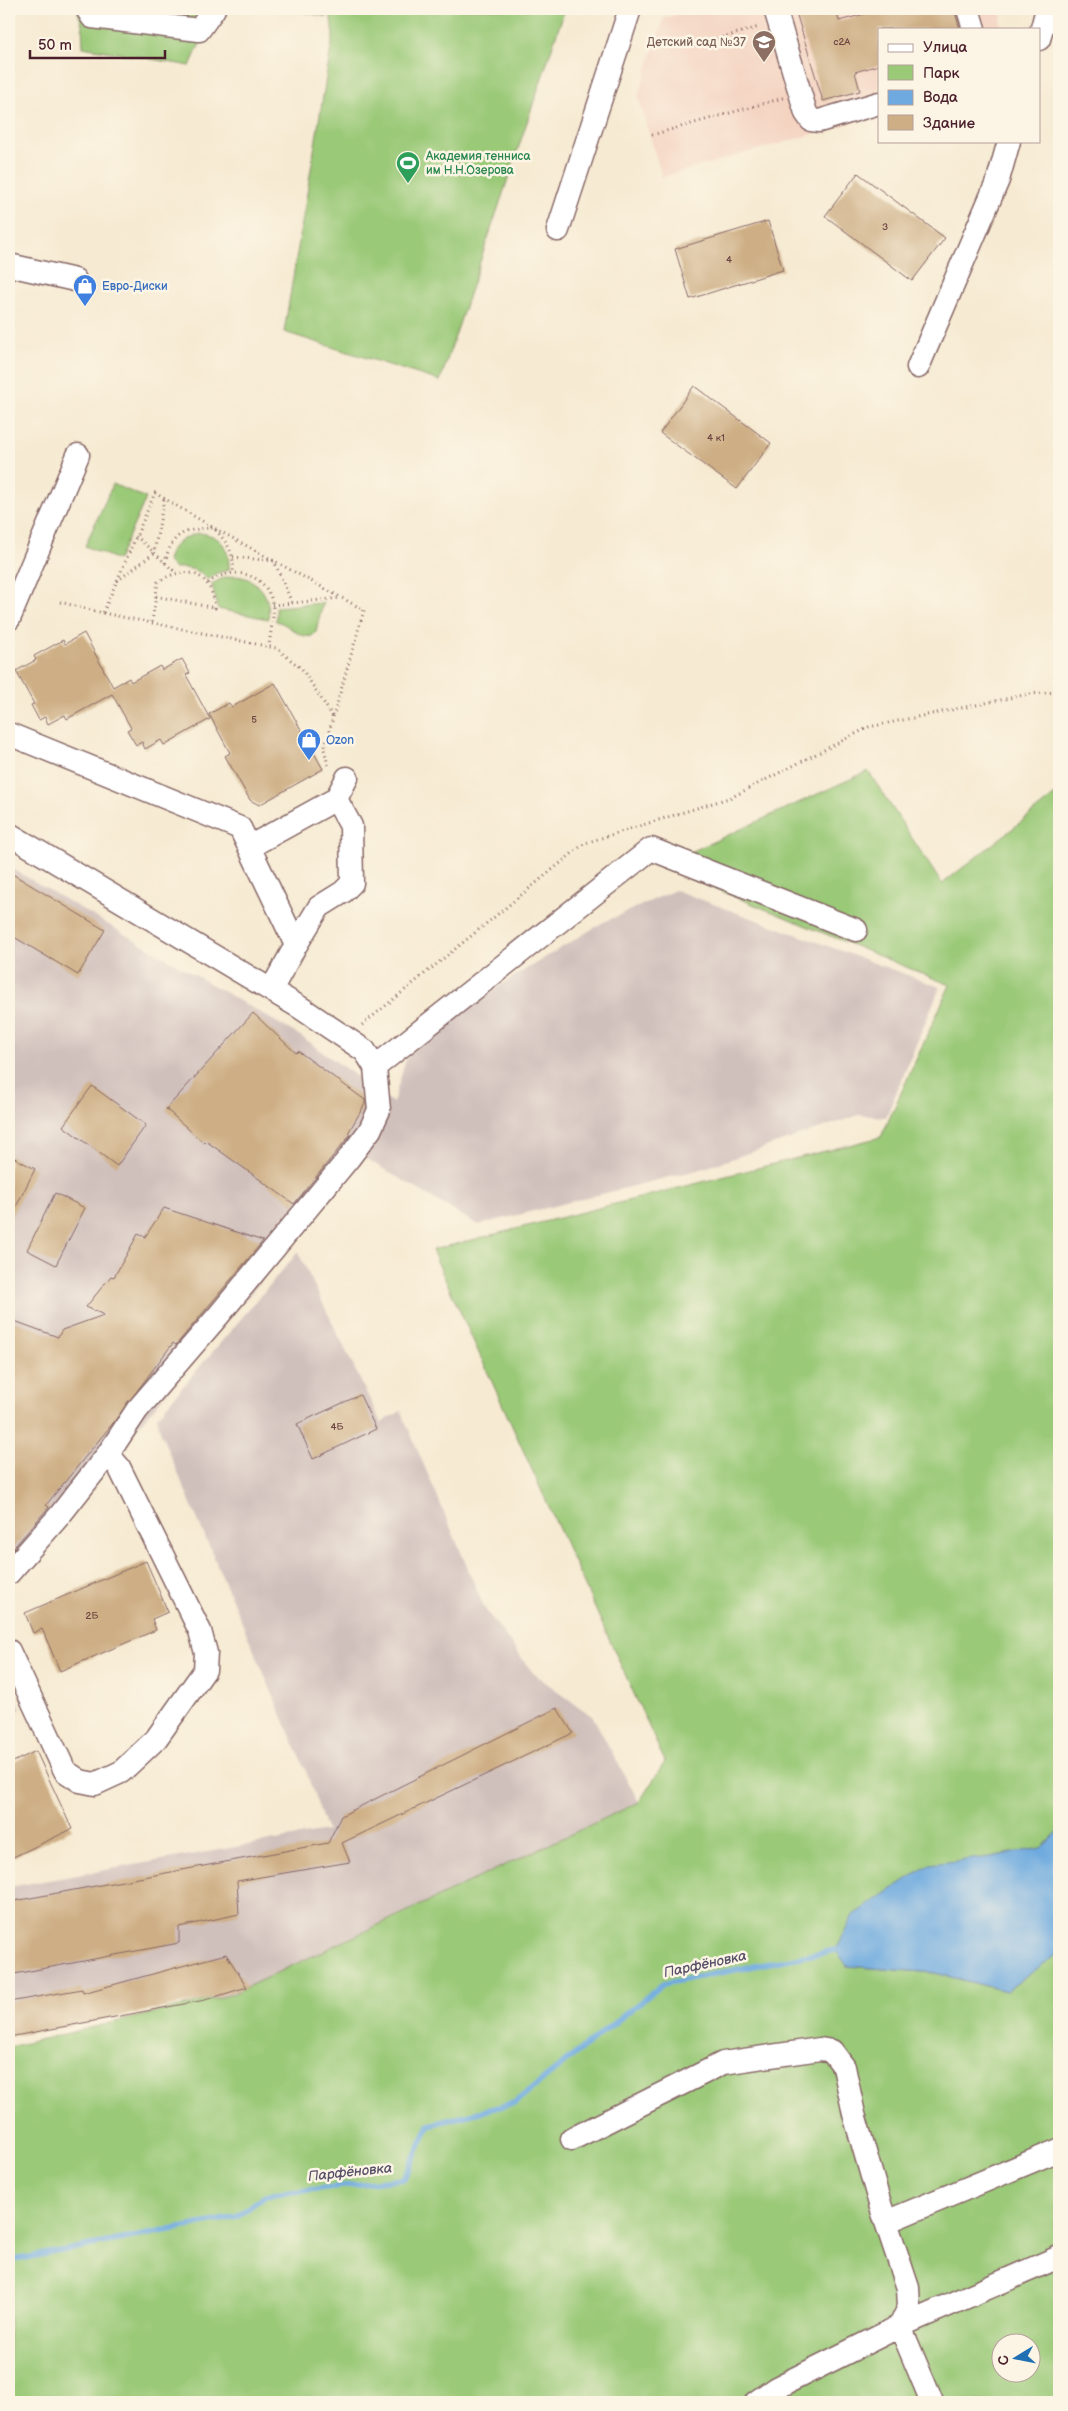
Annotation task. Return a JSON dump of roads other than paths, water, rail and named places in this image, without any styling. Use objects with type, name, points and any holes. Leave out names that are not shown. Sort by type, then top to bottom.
[{"type":"street","points":[[87,9],[92,17],[200,30],[214,9]]},
{"type":"street","points":[[558,230],[630,9]]},
{"type":"street","points":[[968,9],[974,28]]},
{"type":"street","points":[[1040,35],[1047,9]]},
{"type":"street","points":[[777,15],[806,113],[812,120],[819,121],[878,103]]},
{"type":"street","points":[[918,367],[998,180],[1009,142]]},
{"type":"street","points":[[9,266],[75,280]]},
{"type":"street","points":[[9,619],[78,455]]},
{"type":"street","points":[[9,734],[240,828],[296,945]]},
{"type":"street","points":[[249,847],[336,799],[347,778]]},
{"type":"street","points":[[270,990],[318,907],[343,892],[352,883],[351,826],[336,799]]},
{"type":"street","points":[[9,834],[347,1037],[365,1051],[375,1067],[379,1110],[370,1130],[349,1158],[224,1309],[137,1410],[108,1454],[60,1515],[9,1573]]},
{"type":"street","points":[[375,1067],[651,849],[856,930]]},
{"type":"street","points":[[9,1651],[66,1771],[80,1781],[95,1784],[121,1772],[156,1739],[206,1670],[206,1653],[200,1631],[119,1467],[108,1454]]},
{"type":"street","points":[[572,2139],[723,2063],[820,2048],[832,2051],[844,2067],[854,2114],[908,2288],[909,2307],[900,2326],[932,2402]]},
{"type":"street","points":[[886,2222],[1059,2150]]},
{"type":"street","points":[[756,2402],[776,2388],[900,2326],[1059,2257]]},
{"type":"water","points":[[1059,1831],[1059,1953],[1006,1991],[935,1973],[847,1966],[836,1950],[853,1915],[930,1864],[990,1857],[1041,1848]]},
{"type":"waterway","name":"Парфёновка","points":[[9,2261],[237,2217],[265,2195],[404,2179],[429,2125],[514,2103],[663,1984],[836,1950]]},
{"type":"place","name":"Детский сад №37","points":[[764,63]]},
{"type":"place","name":"Академия тенниса им Н.Н.Озерова","points":[[408,184]]},
{"type":"place","name":"Евро-Диски","points":[[85,307]]},
{"type":"place","name":"Ozon","points":[[309,761]]}]
